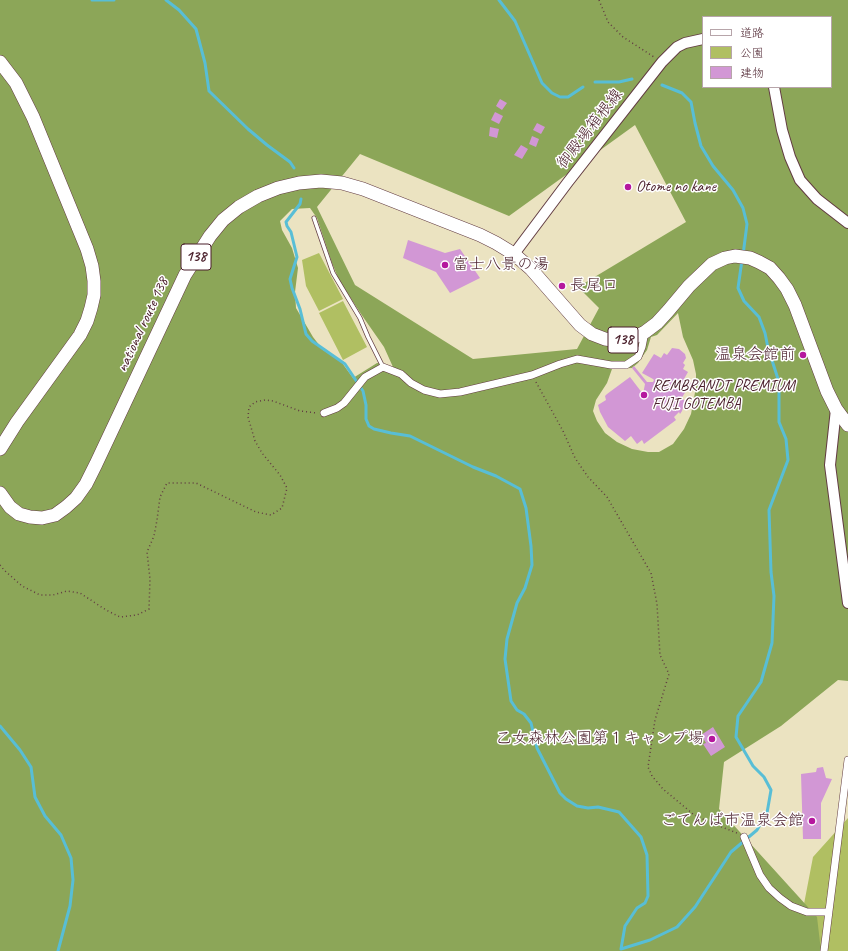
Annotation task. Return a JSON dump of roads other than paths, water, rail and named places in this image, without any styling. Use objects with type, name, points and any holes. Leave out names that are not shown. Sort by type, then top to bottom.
[{"type":"highway","points":[[0,62],[16,83],[33,117],[87,249],[92,266],[94,281],[94,295],[91,308],[87,321],[80,335],[17,422],[0,449]]},
{"type":"highway","name":"national route 138","points":[[0,493],[10,507],[19,514],[42,518],[55,515],[76,498],[86,484],[96,464],[185,275],[197,254],[223,220],[239,206],[258,196],[278,188],[299,183],[321,181],[342,183],[363,188],[480,235],[514,254]]},
{"type":"highway","name":"138","points":[[514,254],[531,269],[580,325],[592,334],[605,339],[620,341],[633,338],[645,332],[656,323],[700,274],[712,264],[725,258],[735,256],[750,258],[759,262],[770,268],[787,290],[795,305],[827,391],[836,409],[848,425]]},
{"type":"main road","name":"御殿場箱根線","points":[[514,254],[662,62],[677,47],[685,43],[702,39]]},
{"type":"main road","points":[[774,88],[782,130],[790,157],[800,180],[817,199],[848,223]]},
{"type":"main road","points":[[836,409],[830,464],[848,603]]},
{"type":"street","points":[[324,413],[337,408],[344,403],[365,377],[383,367],[401,374],[411,383],[424,390],[440,394],[475,389],[532,376],[560,364],[577,359],[611,365],[626,365],[638,357],[645,332]]},
{"type":"street","points":[[824,951],[848,760]]},
{"type":"street","points":[[744,837],[760,875],[769,888],[780,898],[791,906],[807,912],[828,912]]},
{"type":"lane","points":[[314,218],[333,273],[360,318],[383,367]]},
{"type":"waterway","points":[[92,0],[114,0]]},
{"type":"waterway","points":[[166,0],[179,10],[196,29],[205,63],[209,91],[248,129],[290,162],[294,168]]},
{"type":"waterway","points":[[499,0],[515,21],[542,83],[552,93],[560,97],[568,97],[583,87]]},
{"type":"waterway","points":[[595,82],[619,82],[632,79]]},
{"type":"waterway","points":[[662,85],[682,93],[691,102],[701,146],[713,166],[733,190],[743,208],[747,224],[743,255]]},
{"type":"waterway","points":[[301,199],[300,204],[286,222],[291,232],[297,257],[290,279],[292,288],[300,309],[306,334],[312,341],[345,364],[363,391],[366,405],[366,419],[369,426],[374,429],[410,436],[473,467],[496,476],[520,489],[526,508],[532,565],[525,588],[517,603],[507,639],[505,659],[511,701],[517,710],[524,714],[531,723],[537,748],[560,793],[577,806],[588,808],[598,807],[619,812],[641,837],[647,855],[648,896],[645,903],[637,908],[625,926],[621,949]]},
{"type":"waterway","points":[[621,949],[650,940],[677,927],[695,907],[731,852],[757,830],[767,813],[771,790],[764,777],[753,766],[736,737],[738,716],[761,682],[772,643],[774,596],[771,572],[769,510],[788,460],[786,439],[779,422],[779,382],[768,348],[765,333],[759,317],[744,301],[738,288],[742,260]]},
{"type":"waterway","points":[[0,726],[20,750],[31,767],[35,797],[45,816],[61,835],[71,858],[73,880],[70,906],[58,951]]},
{"type":"place","name":"Otome no kane","points":[[628,187]]},
{"type":"place","name":"富士八景の湯","points":[[445,265]]},
{"type":"place","name":"長尾口","points":[[562,286]]},
{"type":"place","name":"温泉会館前","points":[[803,355]]},
{"type":"place","name":"REMBRANDT PREMIUM FUJI GOTEMBA","points":[[644,395]]},
{"type":"place","name":"乙女森林公園第１キャンプ場","points":[[712,739]]},
{"type":"place","name":"ごてんば市温泉会館","points":[[812,821]]}]
